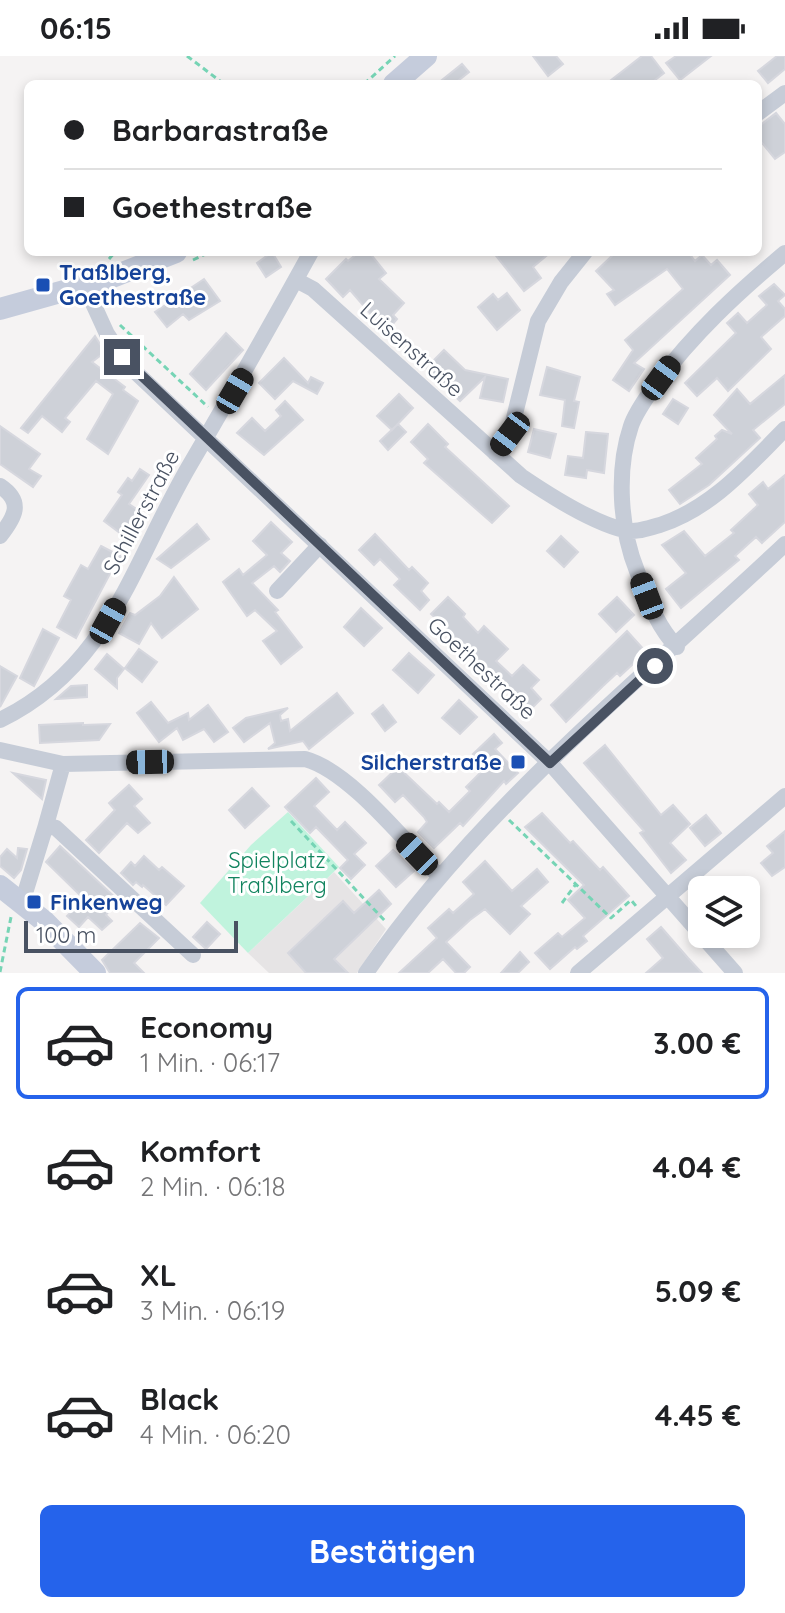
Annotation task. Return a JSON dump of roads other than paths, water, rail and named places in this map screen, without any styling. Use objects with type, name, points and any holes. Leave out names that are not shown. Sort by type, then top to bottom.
[{"type":"main road","points":[[399,80],[426,56]]},
{"type":"main road","points":[[0,309],[85,286],[165,256]]},
{"type":"main road","points":[[0,886],[20,900],[95,973]]},
{"type":"street","points":[[762,110],[785,93]]},
{"type":"street","points":[[677,647],[655,617],[630,554],[625,531],[625,450],[632,424],[645,400],[709,320],[785,253]]},
{"type":"street","name":"Schillerstraße","points":[[0,720],[45,694],[97,641],[309,256]]},
{"type":"street","points":[[495,453],[510,434],[538,321],[561,282],[582,256]]},
{"type":"street","name":"Luisenstraße","points":[[296,280],[313,289],[495,453],[545,492],[625,531]]},
{"type":"street","name":"Goethestraße","points":[[85,286],[107,334],[127,364],[550,763],[732,972]]},
{"type":"street","points":[[625,531],[642,530],[681,518],[704,505],[785,429]]},
{"type":"street","points":[[0,486],[15,500],[17,508],[14,518],[0,536]]},
{"type":"street","points":[[366,973],[439,876],[500,812],[785,544]]},
{"type":"street","points":[[277,591],[320,545]]},
{"type":"street","points":[[0,750],[63,764],[305,759],[319,763],[350,786],[439,876]]},
{"type":"street","points":[[20,900],[26,890],[63,764]]},
{"type":"street","points":[[578,973],[785,796]]},
{"type":"street","points":[[46,825],[56,828],[193,955]]},
{"type":"place","name":"Traßlberg, Goethestraße","points":[[43,285]]},
{"type":"place","name":"Silcherstraße","points":[[518,762]]},
{"type":"place","name":"Finkenweg","points":[[34,902]]},
{"type":"park label","name":"Spielplatz Traßlberg","points":[[277,872]]}]
